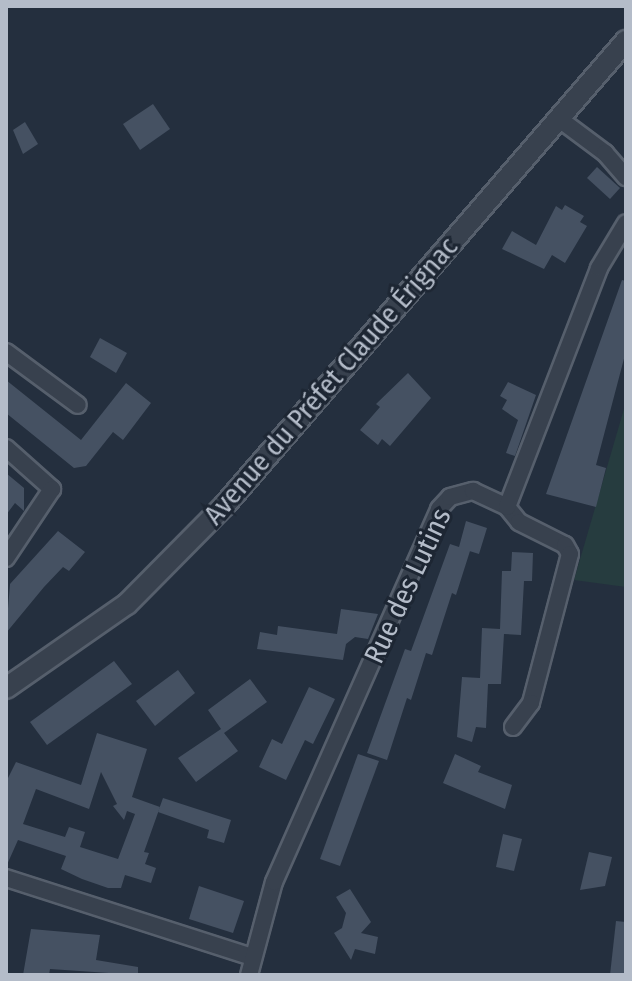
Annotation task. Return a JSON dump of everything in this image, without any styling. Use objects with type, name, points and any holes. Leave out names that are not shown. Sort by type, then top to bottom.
[{"type":"street","name":"Avenue du Préfet Claude Érignac","points":[[6,688],[127,604],[224,506],[626,41]]},
{"type":"street","points":[[558,118],[605,153],[626,177]]},
{"type":"street","points":[[513,727],[531,703],[570,554],[565,545],[519,522],[507,507],[599,268],[626,223]]},
{"type":"street","points":[[6,352],[78,405]]},
{"type":"street","points":[[6,448],[52,489],[6,558]]},
{"type":"street","name":"Rue des Lutins","points":[[249,975],[274,882],[439,509],[450,497],[473,491],[507,507]]},
{"type":"street","points":[[6,878],[252,957]]},
{"type":"green space","points":[[626,402],[626,587],[574,580]]},
{"type":"building","points":[[153,104],[170,129],[140,150],[123,124]]},
{"type":"building","points":[[25,122],[38,144],[23,154],[13,130]]},
{"type":"building","points":[[597,167],[620,188],[610,199],[587,178]]},
{"type":"building","points":[[565,205],[584,216],[580,222],[587,226],[565,263],[552,255],[544,269],[502,249],[512,231],[536,245],[556,206],[562,210]]},
{"type":"building","points":[[622,280],[626,281],[626,351],[596,465],[606,468],[596,507],[546,494]]},
{"type":"building","points":[[100,338],[127,353],[116,373],[90,357]]},
{"type":"building","points":[[408,373],[431,398],[390,446],[382,439],[378,445],[360,430],[380,407],[376,404]]},
{"type":"building","points":[[6,380],[81,440],[126,383],[151,403],[123,440],[113,432],[86,466],[74,468],[6,413]]},
{"type":"building","points":[[508,382],[536,395],[515,456],[506,453],[518,420],[502,409],[507,400],[500,396]]},
{"type":"building","points":[[6,473],[24,488],[24,511],[15,503],[6,515]]},
{"type":"building","points":[[466,521],[487,528],[479,554],[470,551],[456,595],[452,593],[432,655],[426,653],[411,700],[407,698],[387,760],[367,753],[405,649],[411,651],[450,544],[459,547]]},
{"type":"building","points":[[58,531],[85,552],[69,571],[63,567],[6,633],[10,584]]},
{"type":"building","points":[[512,552],[533,553],[532,581],[524,581],[521,635],[504,634],[501,684],[488,684],[486,728],[476,727],[472,742],[457,737],[462,677],[480,678],[482,628],[500,629],[502,571],[511,571]]},
{"type":"building","points":[[341,609],[378,614],[368,639],[355,637],[346,644],[343,660],[257,649],[260,632],[277,635],[278,626],[337,634]]},
{"type":"building","points":[[114,661],[132,684],[47,745],[30,722]]},
{"type":"building","points":[[178,670],[195,693],[155,726],[136,701]]},
{"type":"building","points":[[250,679],[267,702],[224,733],[238,751],[196,782],[178,758],[221,729],[208,710]]},
{"type":"building","points":[[309,687],[335,699],[313,744],[305,740],[286,780],[259,767],[272,739],[282,744]]},
{"type":"building","points":[[97,733],[147,749],[132,797],[160,807],[144,852],[149,853],[145,864],[156,868],[151,883],[125,875],[121,888],[108,888],[61,869],[66,856],[18,840],[6,867],[6,782],[16,762],[81,785]],"holes":[[[101,772],[117,804],[113,806],[124,820],[127,811],[135,814],[118,859],[80,847],[85,832],[69,827],[65,837],[23,824],[36,789],[89,809]]]},
{"type":"building","points":[[358,754],[379,761],[340,866],[320,859]]},
{"type":"building","points":[[455,754],[481,766],[478,772],[512,785],[505,809],[443,783]]},
{"type":"building","points":[[163,798],[231,820],[224,843],[207,838],[209,830],[158,812]]},
{"type":"building","points":[[503,834],[522,839],[514,871],[496,867]]},
{"type":"building","points":[[589,852],[612,857],[605,886],[580,890]]},
{"type":"building","points":[[199,886],[244,901],[233,933],[189,919]]},
{"type":"building","points":[[350,889],[371,922],[361,933],[378,937],[375,954],[355,949],[351,960],[334,933],[342,928],[346,913],[336,897]]},
{"type":"building","points":[[616,921],[626,922],[626,975],[610,975]]},
{"type":"building","points":[[31,929],[100,935],[96,960],[138,967],[138,975],[50,969],[49,975],[23,975]]}]
